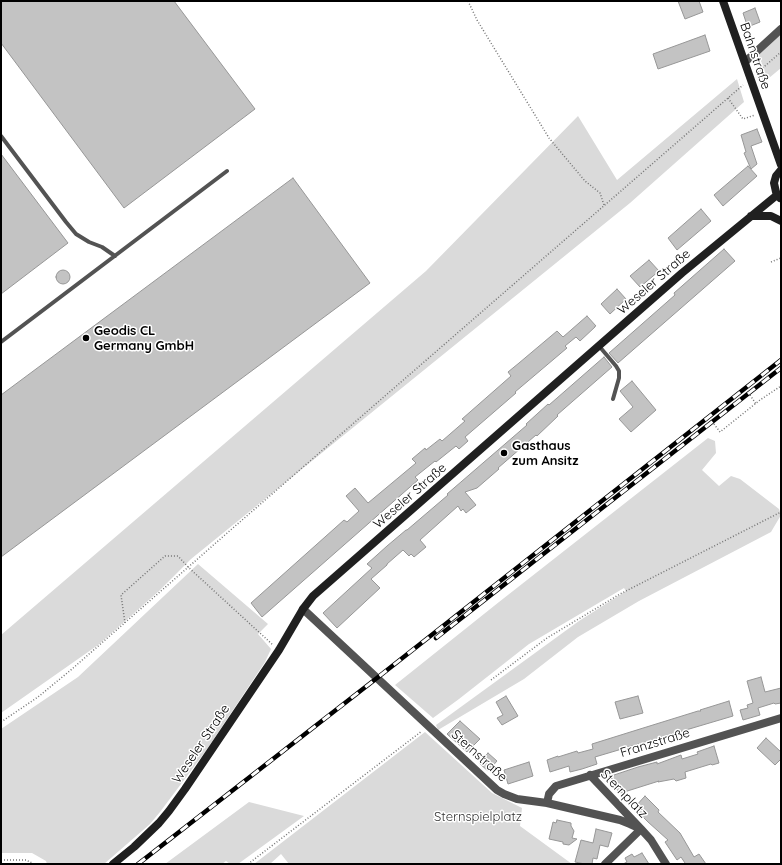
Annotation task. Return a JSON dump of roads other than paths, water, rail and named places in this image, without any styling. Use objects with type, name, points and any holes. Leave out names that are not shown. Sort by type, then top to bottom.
[{"type":"main road","name":"Bahnstraße","points":[[723,1],[781,165]]},
{"type":"main road","points":[[779,196],[775,189],[774,180],[781,170]]},
{"type":"main road","name":"Weseler Straße","points":[[114,864],[159,823],[185,789],[314,596],[692,265],[751,216],[779,196]]},
{"type":"main road","points":[[751,216],[771,216],[781,220]]},
{"type":"street","points":[[745,62],[781,29]]},
{"type":"street","name":"Sternstraße","points":[[304,609],[497,790],[517,799],[547,803],[620,820],[641,829],[651,840],[666,864]]},
{"type":"street","name":"Franzstraße","points":[[547,803],[549,794],[556,786],[781,718]]},
{"type":"street","name":"Sternplatz","points":[[590,775],[641,829]]},
{"type":"street","points":[[605,864],[641,829]]},
{"type":"lane","points":[[1,136],[76,234],[89,242],[102,247],[115,256]]},
{"type":"lane","points":[[1,342],[227,171]]},
{"type":"lane","points":[[599,346],[619,371],[619,378],[613,399]]},
{"type":"railway","points":[[138,864],[781,360]]},
{"type":"railway","points":[[436,638],[781,368]]},
{"type":"place","name":"Geodis CL Germany GmbH","points":[[86,338]]},
{"type":"place","name":"Gasthaus zum Ansitz","points":[[504,453]]},
{"type":"park label","name":"Sternspielplatz","points":[[478,817]]}]
